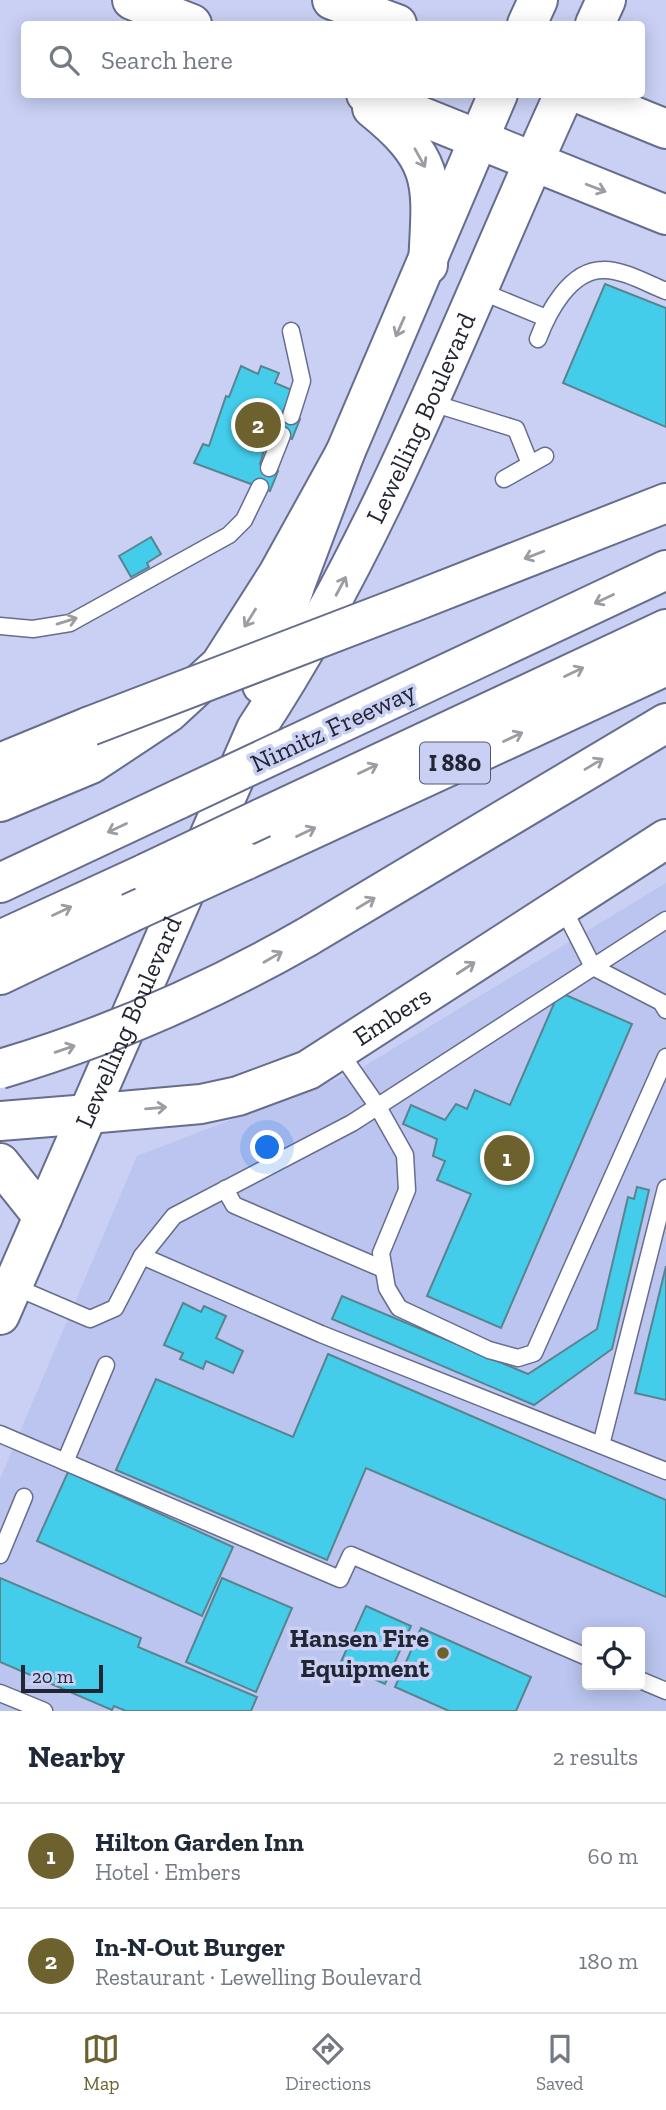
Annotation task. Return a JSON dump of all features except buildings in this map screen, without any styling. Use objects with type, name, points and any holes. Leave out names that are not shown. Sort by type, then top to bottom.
[{"type":"main road","points":[[132,0],[184,21]]},
{"type":"main road","points":[[332,0],[389,21]]},
{"type":"main road","points":[[528,21],[538,0]]},
{"type":"main road","points":[[596,21],[606,0]]},
{"type":"main road","points":[[359,98],[399,131],[423,160],[431,199],[428,265]]},
{"type":"main road","points":[[376,98],[666,215]]},
{"type":"main road","name":"Lewelling Boulevard","points":[[256,729],[263,679],[273,647],[345,453],[428,265],[496,98]]},
{"type":"main road","name":"Lewelling Boulevard","points":[[6,1300],[256,729],[312,640],[356,558],[429,402],[562,98]]},
{"type":"main road","points":[[590,98],[666,129]]},
{"type":"main road","points":[[0,802],[91,764],[168,713],[217,668],[278,574],[345,453]]},
{"type":"main road","points":[[0,763],[666,503]]},
{"type":"main road","name":"Nimitz Freeway","points":[[0,883],[666,569]]},
{"type":"main road","name":"I 880","points":[[0,940],[666,629]]},
{"type":"main road","name":"I 880","points":[[0,975],[666,666]]},
{"type":"main road","points":[[0,1069],[82,1044],[211,990],[307,937],[666,723]]},
{"type":"main road","name":"Embers","points":[[0,1121],[201,1104],[237,1096],[308,1070],[666,839]]},
{"type":"main road","points":[[0,1163],[43,1217]]},
{"type":"lane","points":[[538,339],[546,318],[571,284],[587,272],[605,269],[666,291]]},
{"type":"lane","points":[[478,290],[546,318]]},
{"type":"lane","points":[[291,331],[302,381],[291,416]]},
{"type":"lane","points":[[429,402],[516,429],[538,460],[504,479]]},
{"type":"lane","points":[[269,468],[282,435]]},
{"type":"lane","points":[[0,626],[33,629],[70,623],[229,535],[244,520],[260,487]]},
{"type":"lane","points":[[562,906],[593,968],[652,997],[666,1010]]},
{"type":"lane","points":[[6,1300],[90,1319],[115,1307],[142,1256],[174,1216],[378,1107],[666,920]]},
{"type":"lane","points":[[338,1050],[378,1107],[405,1155],[407,1191],[381,1253],[387,1289],[399,1308],[489,1350],[518,1358],[534,1353],[666,1057]]},
{"type":"lane","points":[[601,1445],[666,1188]]},
{"type":"lane","points":[[225,1189],[234,1205],[383,1269]]},
{"type":"lane","points":[[142,1256],[321,1334],[666,1471]]},
{"type":"lane","points":[[65,1462],[106,1365]]},
{"type":"lane","points":[[0,1434],[340,1579],[351,1555],[582,1655]]},
{"type":"lane","points":[[0,1555],[24,1497]]},
{"type":"lane","points":[[645,1682],[666,1691]]},
{"type":"lane","points":[[0,1693],[44,1711]]},
{"type":"shaded area","points":[[666,883],[666,1711],[0,1711],[0,1479],[137,1156],[353,1073]]},
{"type":"place","name":"In-N-Out Burger","points":[[258,425]]},
{"type":"place","name":"Hilton Garden Inn","points":[[507,1158]]},
{"type":"place","name":"Hansen Fire Equipment","points":[[443,1653]]}]
